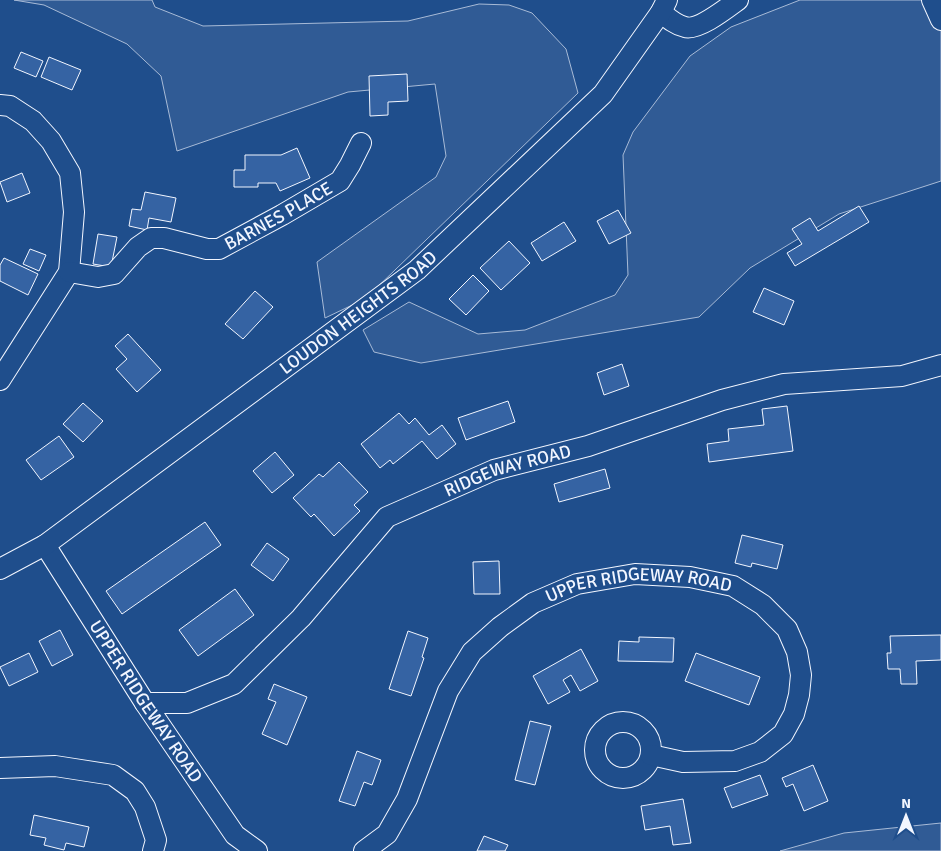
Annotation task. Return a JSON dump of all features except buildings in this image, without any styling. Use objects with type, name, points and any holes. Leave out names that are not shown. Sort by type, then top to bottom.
[{"type":"street","points":[[664,6],[675,23],[686,28],[699,26],[738,0]]},
{"type":"street","points":[[932,0],[941,20]]},
{"type":"street","name":"LOUDON HEIGHTS ROAD","points":[[5,564],[45,545],[417,270],[603,94],[664,6]]},
{"type":"street","points":[[0,106],[10,106],[33,121],[51,141],[70,173],[74,212],[69,272],[0,380]]},
{"type":"street","name":"BARNES PLACE","points":[[69,272],[98,277],[114,274],[138,247],[151,238],[164,238],[206,249],[219,249],[282,215],[340,180],[361,143]]},
{"type":"street","name":"RIDGEWAY ROAD","points":[[145,703],[187,703],[234,684],[301,618],[387,517],[494,470],[588,446],[722,400],[784,384],[902,376],[941,365]]},
{"type":"street","name":"UPPER RIDGEWAY ROAD","points":[[45,545],[145,703],[235,835],[257,851]]},
{"type":"street","name":"UPPER RIDGEWAY ROAD","points":[[364,851],[387,834],[407,798],[448,691],[472,652],[533,602],[577,584],[635,574],[690,577],[733,586],[763,606],[787,629],[797,652],[801,675],[799,695],[794,714],[783,734],[760,752],[735,762],[683,762],[651,755]]},
{"type":"street","points":[[0,768],[55,766],[113,775],[135,791],[145,807],[156,840],[153,851]]},
{"type":"shaded area","points":[[14,0],[152,0],[155,7],[203,26],[408,21],[479,4],[509,5],[532,13],[566,49],[578,93],[365,299],[325,318],[317,262],[436,177],[446,156],[435,84],[348,92],[177,151],[161,76],[127,44],[44,5]]},
{"type":"shaded area","points":[[800,0],[941,0],[941,181],[839,214],[750,268],[699,317],[421,363],[374,352],[363,330],[409,302],[478,334],[525,330],[615,295],[628,275],[623,155],[633,132],[690,56],[731,27]]},
{"type":"shaded area","points":[[941,823],[941,851],[780,851],[844,833]]}]
